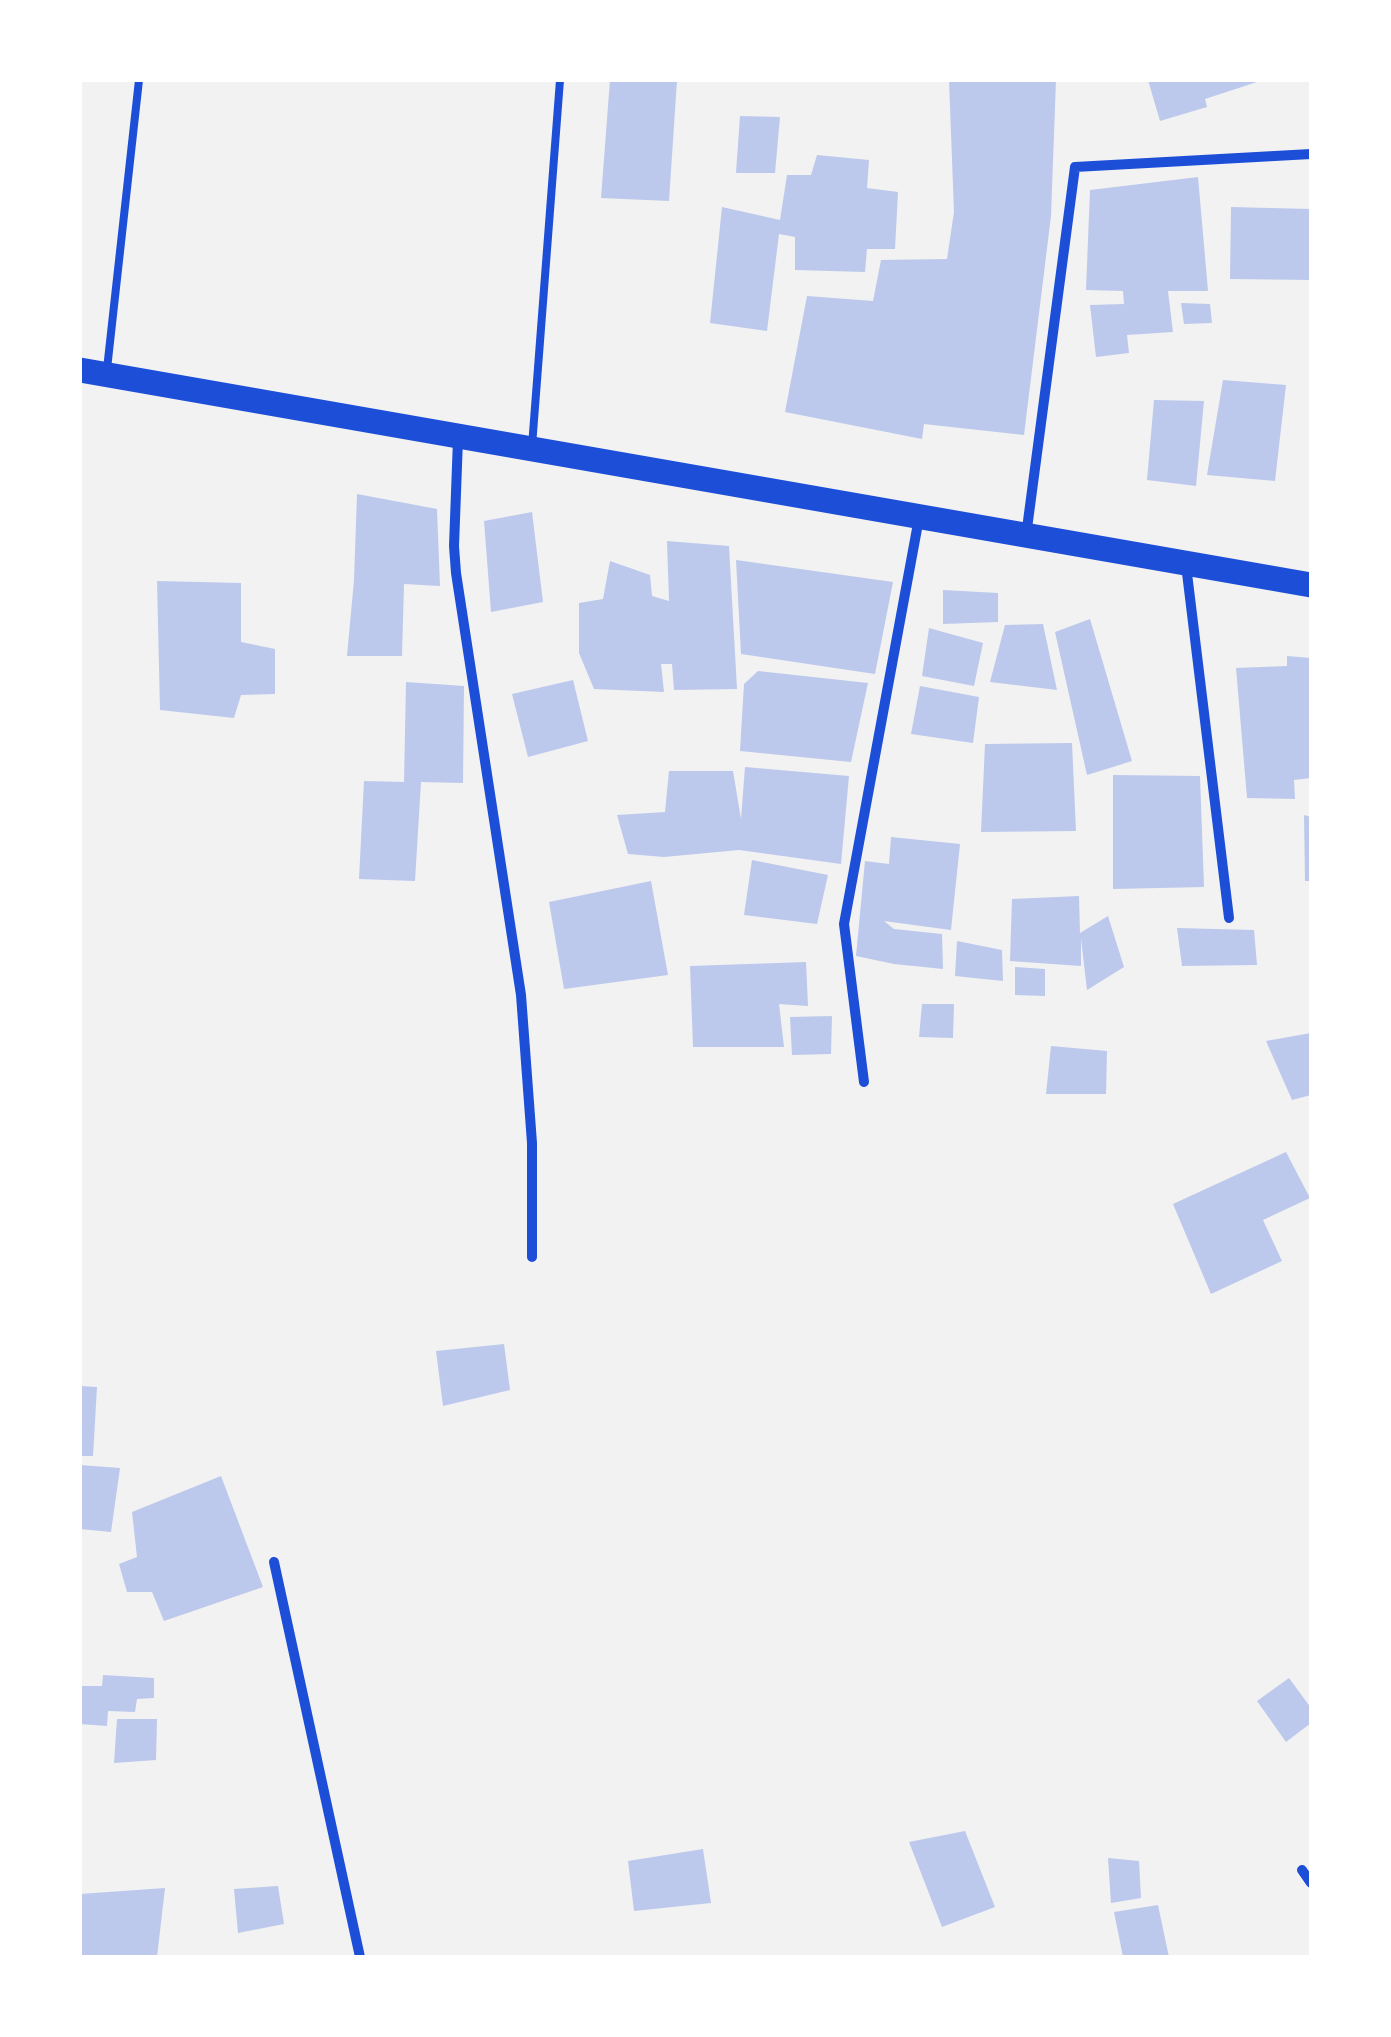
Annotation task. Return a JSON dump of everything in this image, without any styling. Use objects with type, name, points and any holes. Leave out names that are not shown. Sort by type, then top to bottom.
[{"type":"main road","points":[[80,370],[1311,585]]},
{"type":"street","points":[[1026,536],[1075,166],[1311,154]]},
{"type":"street","points":[[458,438],[456,573],[520,995],[532,1143],[532,1256]]},
{"type":"street","points":[[864,1082],[844,924],[919,518]]},
{"type":"street","points":[[1186,564],[1229,918]]},
{"type":"street","points":[[274,1562],[360,1957]]},
{"type":"street","points":[[1302,1870],[1311,1884]]},
{"type":"lane","points":[[106,376],[139,80]]},
{"type":"lane","points":[[532,450],[560,80]]},
{"type":"building","points":[[610,80],[677,80],[669,201],[601,198]]},
{"type":"building","points":[[949,80],[1056,80],[1051,216],[1024,435],[924,424],[922,439],[785,412],[807,296],[873,301],[881,260],[947,259],[954,212]]},
{"type":"building","points":[[1148,80],[1260,81],[1205,99],[1207,107],[1160,121]]},
{"type":"building","points":[[740,116],[780,117],[775,173],[736,173]]},
{"type":"building","points":[[817,155],[869,160],[867,188],[898,192],[895,249],[867,249],[865,272],[795,270],[795,237],[779,234],[767,331],[710,323],[722,207],[780,220],[787,175],[811,175]]},
{"type":"building","points":[[1198,177],[1208,291],[1168,291],[1173,332],[1127,335],[1129,353],[1096,357],[1090,305],[1124,304],[1123,291],[1086,290],[1090,190]]},
{"type":"building","points":[[1231,207],[1311,209],[1311,280],[1230,279]]},
{"type":"building","points":[[1181,303],[1210,304],[1212,323],[1184,324]]},
{"type":"building","points":[[1223,380],[1286,385],[1275,481],[1207,475]]},
{"type":"building","points":[[1154,400],[1204,401],[1196,486],[1147,480]]},
{"type":"building","points":[[357,494],[437,509],[440,586],[404,584],[402,656],[347,656]]},
{"type":"building","points":[[532,512],[543,602],[491,612],[484,521]]},
{"type":"building","points":[[667,541],[729,546],[737,689],[674,690],[672,664],[661,664],[664,692],[594,689],[579,653],[579,603],[603,599],[610,561],[650,575],[652,596],[669,601]]},
{"type":"building","points":[[736,560],[893,582],[875,674],[741,654]]},
{"type":"building","points":[[157,581],[241,583],[241,642],[275,649],[275,694],[241,695],[234,718],[160,710]]},
{"type":"building","points":[[943,590],[998,593],[998,622],[943,624]]},
{"type":"building","points":[[1090,619],[1132,761],[1087,775],[1055,632]]},
{"type":"building","points":[[1043,624],[1057,690],[990,682],[1005,625]]},
{"type":"building","points":[[929,628],[983,643],[974,686],[922,676]]},
{"type":"building","points":[[1287,656],[1311,658],[1311,778],[1294,780],[1295,799],[1247,798],[1236,668],[1287,666]]},
{"type":"building","points":[[758,671],[868,683],[851,762],[740,751],[744,684]]},
{"type":"building","points":[[573,680],[588,741],[528,757],[512,694]]},
{"type":"building","points":[[406,682],[464,686],[463,783],[421,782],[415,881],[359,879],[364,781],[404,782]]},
{"type":"building","points":[[920,686],[979,697],[973,743],[911,734]]},
{"type":"building","points":[[1072,743],[1076,831],[981,832],[985,744]]},
{"type":"building","points":[[745,767],[849,776],[841,864],[739,850],[664,857],[628,854],[617,815],[665,812],[669,771],[733,771],[741,819]]},
{"type":"building","points":[[1113,775],[1200,776],[1204,887],[1113,889]]},
{"type":"building","points":[[1304,815],[1311,817],[1311,881],[1305,881]]},
{"type":"building","points":[[891,837],[960,844],[951,930],[884,921],[894,929],[942,934],[943,969],[856,956],[865,861],[889,864]]},
{"type":"building","points":[[752,860],[828,875],[817,924],[744,915]]},
{"type":"building","points":[[651,881],[668,975],[564,989],[549,902]]},
{"type":"building","points":[[1079,896],[1080,933],[1108,916],[1124,967],[1087,990],[1081,939],[1081,966],[1010,961],[1012,899]]},
{"type":"building","points":[[1177,928],[1254,930],[1257,965],[1182,966]]},
{"type":"building","points":[[957,941],[1002,950],[1003,981],[955,976]]},
{"type":"building","points":[[806,962],[808,1006],[779,1004],[784,1047],[693,1047],[690,966]]},
{"type":"building","points":[[1015,967],[1045,969],[1045,996],[1015,995]]},
{"type":"building","points":[[922,1004],[954,1004],[953,1038],[919,1037]]},
{"type":"building","points":[[832,1016],[831,1054],[792,1055],[790,1017]]},
{"type":"building","points":[[1311,1033],[1311,1095],[1292,1100],[1266,1041]]},
{"type":"building","points":[[1051,1046],[1107,1051],[1106,1094],[1046,1094]]},
{"type":"building","points":[[1286,1152],[1310,1198],[1263,1220],[1282,1261],[1211,1294],[1173,1204]]},
{"type":"building","points":[[504,1344],[510,1390],[443,1406],[436,1351]]},
{"type":"building","points":[[80,1386],[97,1387],[93,1456],[80,1456]]},
{"type":"building","points":[[80,1465],[120,1468],[111,1532],[80,1529]]},
{"type":"building","points":[[221,1476],[263,1587],[164,1621],[152,1592],[127,1592],[119,1564],[137,1557],[132,1512]]},
{"type":"building","points":[[103,1675],[154,1678],[154,1698],[137,1699],[135,1712],[108,1711],[107,1726],[80,1724],[80,1686],[102,1686]]},
{"type":"building","points":[[1289,1678],[1311,1708],[1311,1723],[1286,1742],[1257,1701]]},
{"type":"building","points":[[117,1719],[157,1719],[156,1760],[114,1763]]},
{"type":"building","points":[[965,1831],[995,1907],[942,1927],[909,1842]]},
{"type":"building","points":[[703,1849],[711,1903],[634,1911],[628,1861]]},
{"type":"building","points":[[1108,1858],[1139,1861],[1141,1898],[1111,1903]]},
{"type":"building","points":[[278,1886],[284,1924],[238,1933],[234,1889]]},
{"type":"building","points":[[165,1888],[157,1957],[80,1957],[80,1894]]},
{"type":"building","points":[[1158,1905],[1169,1957],[1123,1957],[1114,1912]]}]
